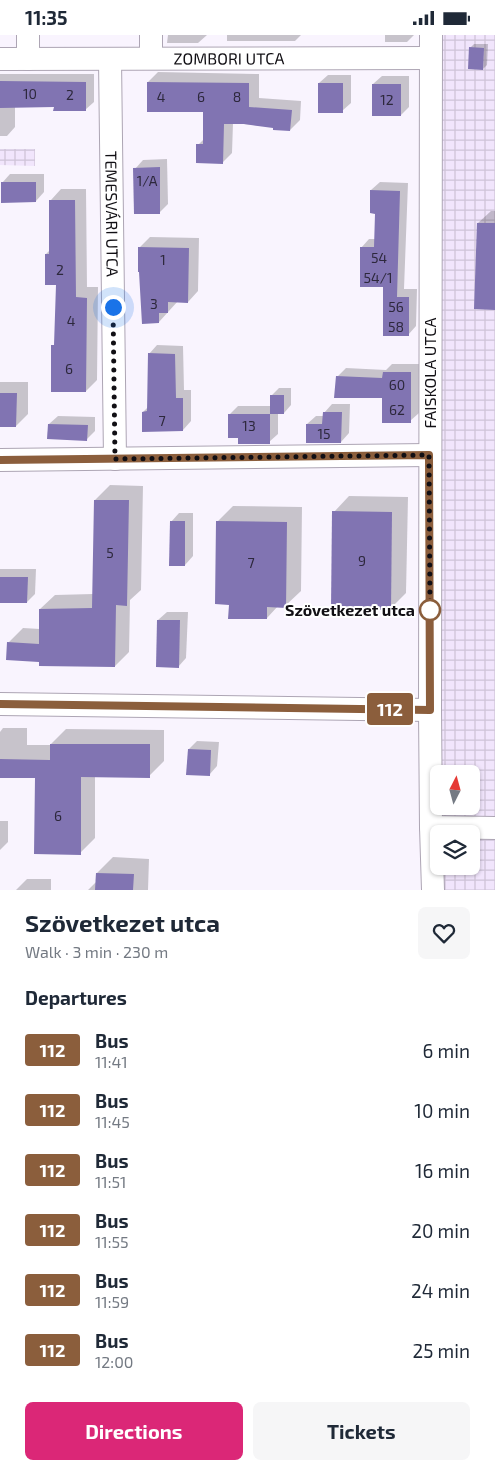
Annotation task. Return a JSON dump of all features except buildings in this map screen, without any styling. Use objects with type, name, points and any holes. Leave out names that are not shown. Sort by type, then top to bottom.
[{"type":"street","points":[[28,35],[28,59]]},
{"type":"street","points":[[151,35],[151,58]]},
{"type":"street","name":"FAISKOLA UTCA","points":[[431,35],[429,455],[431,825]]},
{"type":"street","name":"ZOMBORI UTCA","points":[[0,59],[430,58]]},
{"type":"street","name":"TEMESVÁRI UTCA","points":[[110,59],[115,459]]},
{"type":"street","points":[[0,460],[429,455]]},
{"type":"street","points":[[0,704],[430,710]]},
{"type":"street","points":[[480,828],[495,828]]},
{"type":"street","name":"FAISKOLA UTCA","points":[[433,875],[433,890]]},
{"type":"shaded area","points":[[442,35],[495,35],[495,890],[440,890],[440,875],[480,875],[480,825],[439,825],[438,815],[480,815],[480,765],[437,765]]},
{"type":"shaded area","points":[[0,149],[35,149],[35,166],[0,165]]},
{"type":"bus line","name":"112","points":[[0,460],[429,455],[430,710],[0,704]]},
{"type":"place","name":"Szövetkezet utca","points":[[430,610]]},
{"type":"route","points":[[113,307],[115,459],[429,455],[430,610]]}]
